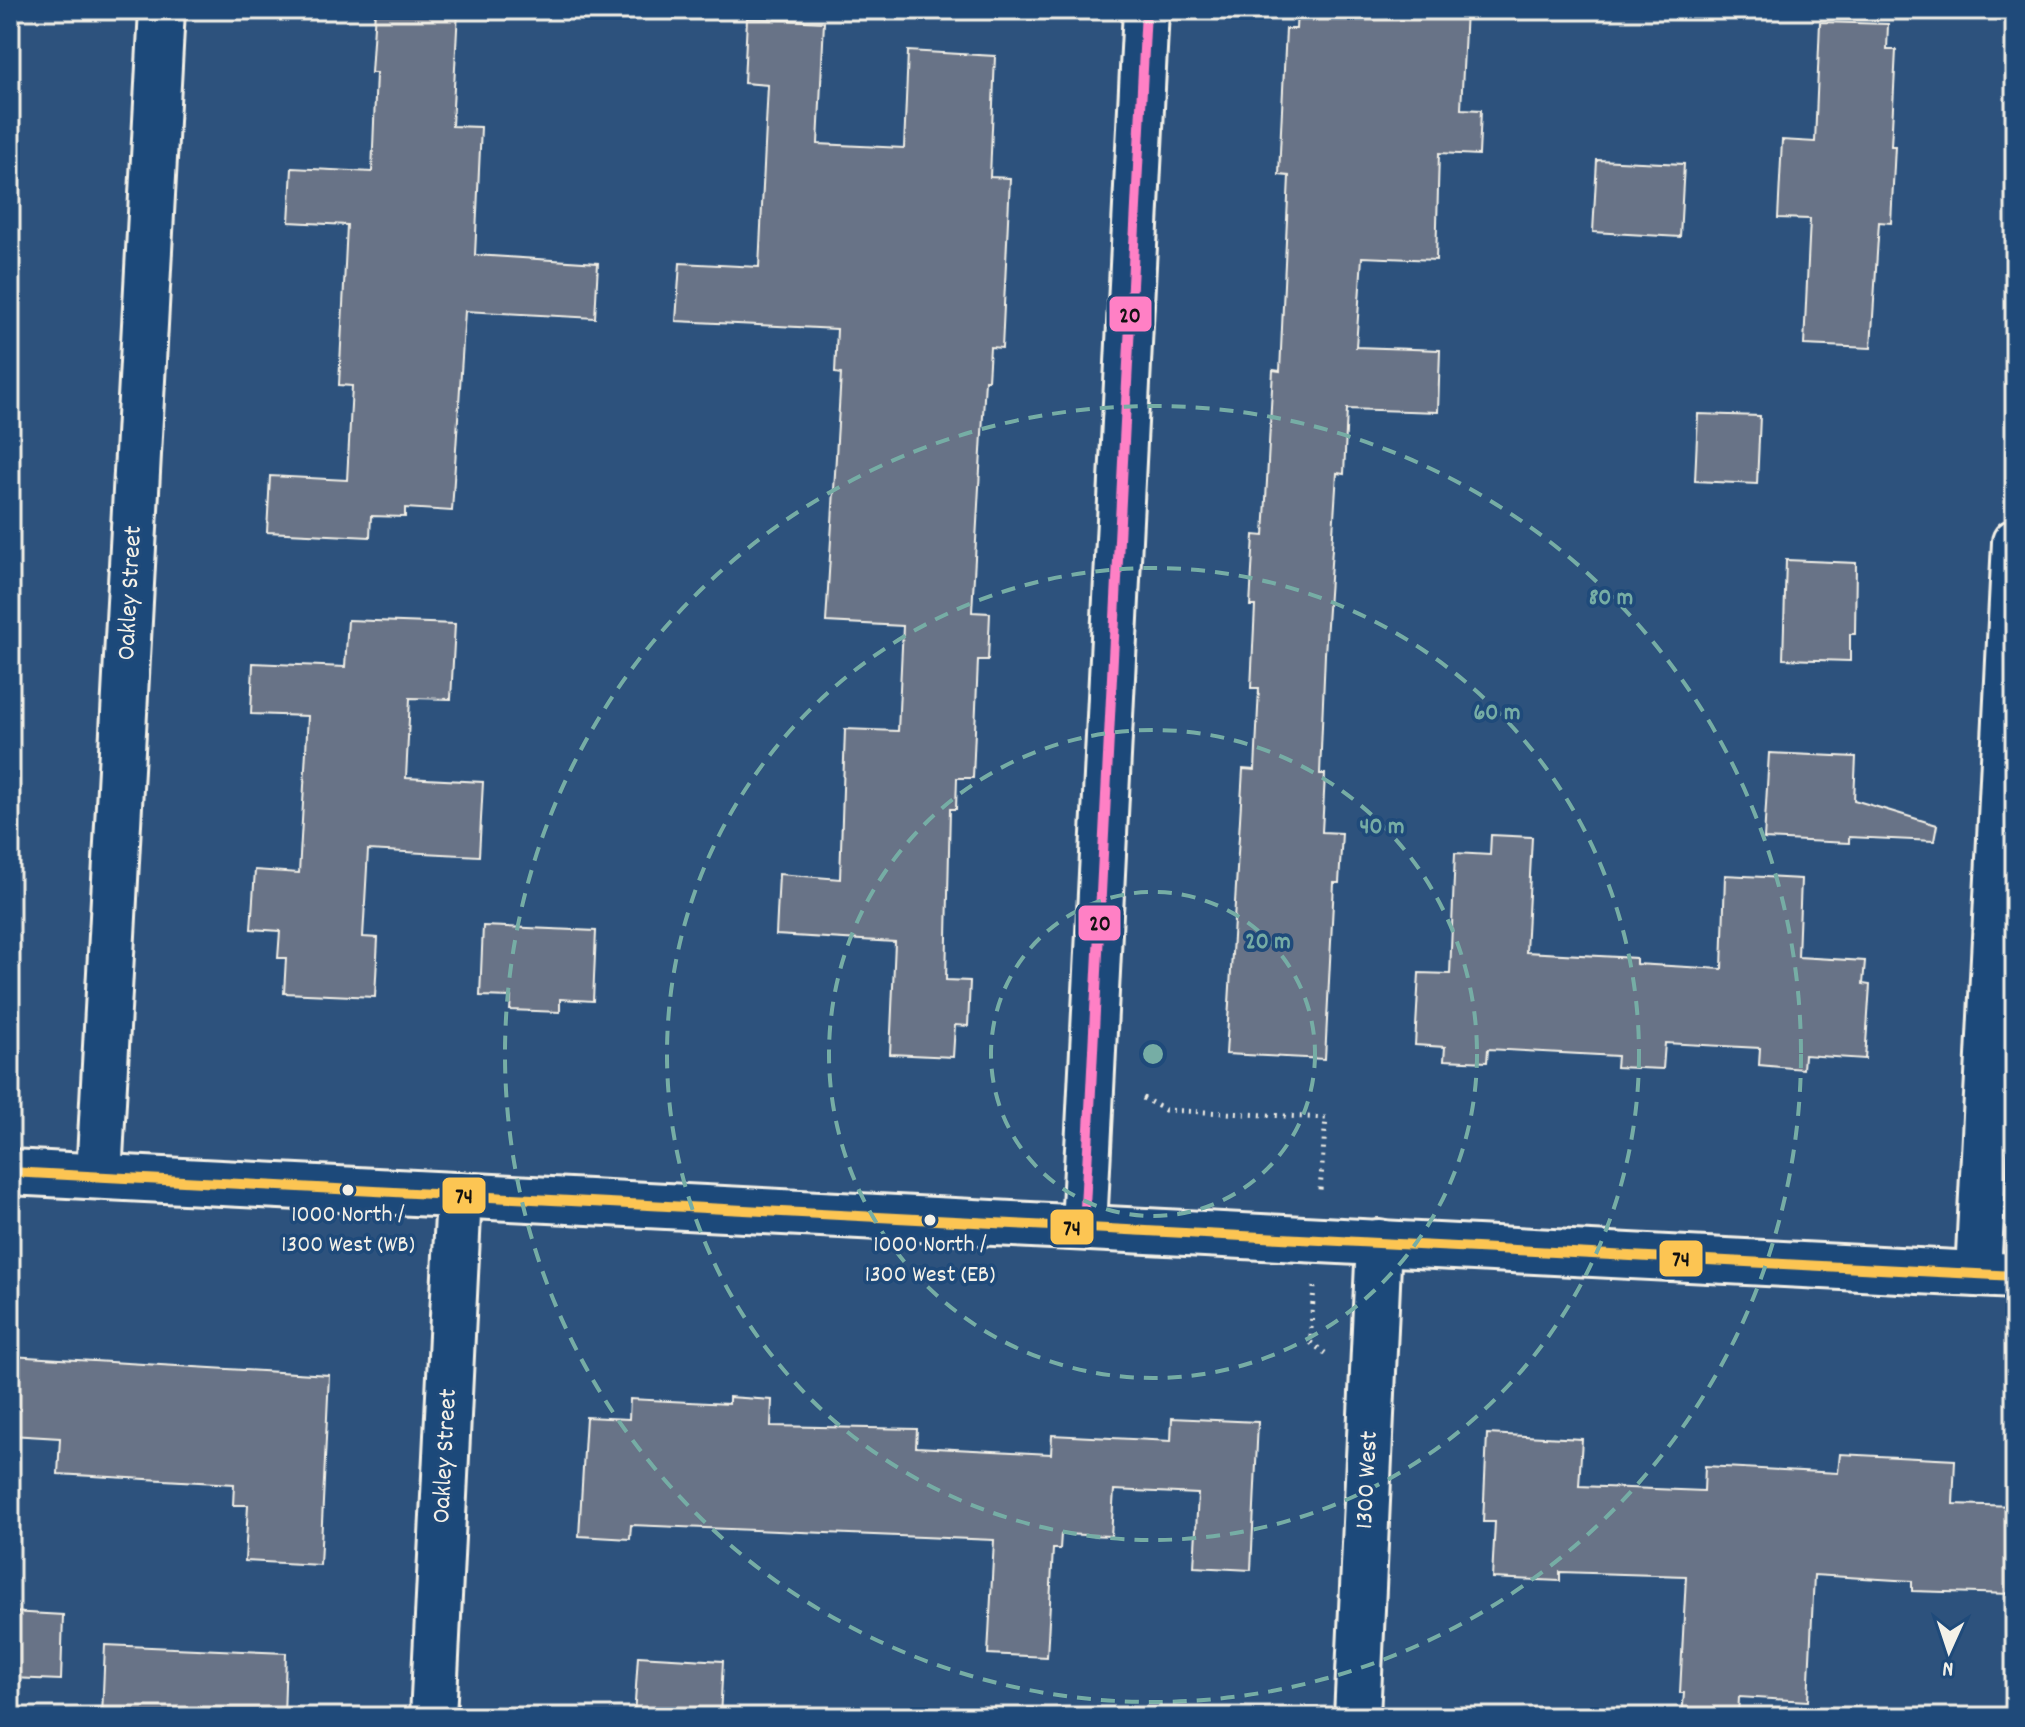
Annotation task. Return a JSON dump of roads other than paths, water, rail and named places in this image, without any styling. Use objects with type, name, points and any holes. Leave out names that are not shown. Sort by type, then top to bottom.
[{"type":"street","name":"Oakley Street","points":[[99,1176],[162,10]]},
{"type":"street","points":[[1084,1227],[1146,10]]},
{"type":"street","points":[[10,1172],[1996,1275],[2015,542]]},
{"type":"street","name":"Oakley Street","points":[[433,1717],[459,1195]]},
{"type":"street","name":"1300 West","points":[[1357,1717],[1379,1242]]},
{"type":"place","name":"1000 North / 1300 West (WB)","points":[[348,1190]]},
{"type":"place","name":"1000 North / 1300 West (EB)","points":[[930,1220]]}]
